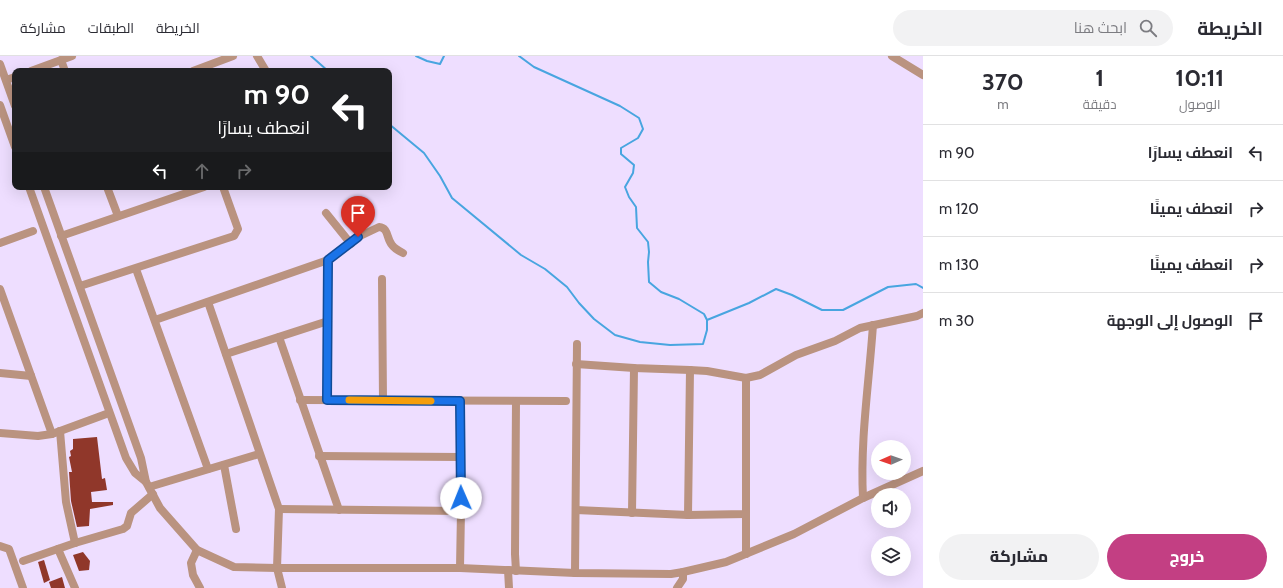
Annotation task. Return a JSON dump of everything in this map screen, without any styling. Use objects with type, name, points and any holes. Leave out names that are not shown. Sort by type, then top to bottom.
[{"type":"street","points":[[39,68],[72,56]]},
{"type":"street","points":[[201,68],[233,56]]},
{"type":"street","points":[[257,56],[264,68]]},
{"type":"street","points":[[892,56],[923,75]]},
{"type":"street","points":[[61,60],[64,68]]},
{"type":"street","points":[[0,64],[12,97]]},
{"type":"street","points":[[6,80],[12,78]]},
{"type":"street","points":[[0,105],[12,139]]},
{"type":"street","points":[[30,190],[130,467],[149,488]]},
{"type":"street","points":[[45,190],[141,458],[149,488],[160,508],[197,550],[234,567],[460,568],[575,573],[671,574],[726,562],[746,554],[794,534],[863,498],[923,471]]},
{"type":"street","points":[[108,190],[118,216]]},
{"type":"street","points":[[61,236],[195,190]]},
{"type":"street","points":[[80,286],[234,236],[238,229],[224,190]]},
{"type":"street","points":[[326,213],[351,244]]},
{"type":"street","points":[[155,320],[328,260],[351,244],[358,237],[379,227],[386,230],[390,244],[403,253]]},
{"type":"street","points":[[0,243],[33,231]]},
{"type":"street","points":[[327,400],[328,260]]},
{"type":"street","points":[[136,269],[208,469]]},
{"type":"street","points":[[382,279],[382,401]]},
{"type":"street","points":[[0,289],[52,434]]},
{"type":"street","points":[[208,302],[279,509],[277,568],[282,588]]},
{"type":"street","points":[[576,364],[707,371],[746,378],[760,375],[796,355],[835,341],[860,328],[917,316],[923,313]]},
{"type":"street","points":[[226,354],[328,321]]},
{"type":"street","points":[[863,498],[862,473],[864,416],[873,325]]},
{"type":"street","points":[[279,337],[319,456],[339,510]]},
{"type":"street","points":[[575,573],[577,344]]},
{"type":"street","points":[[632,513],[634,368]]},
{"type":"street","points":[[688,515],[690,370]]},
{"type":"street","points":[[0,373],[31,376]]},
{"type":"street","points":[[746,378],[746,554]]},
{"type":"street","points":[[300,400],[566,401]]},
{"type":"street","points":[[460,401],[460,568]]},
{"type":"street","points":[[509,588],[515,554],[516,401]]},
{"type":"street","points":[[0,433],[38,436],[52,434],[110,413]]},
{"type":"street","points":[[60,430],[66,502],[75,543]]},
{"type":"street","points":[[23,561],[75,543],[122,530],[127,526],[131,513],[149,488],[259,454]]},
{"type":"street","points":[[319,456],[460,457]]},
{"type":"street","points":[[224,465],[236,529]]},
{"type":"street","points":[[279,509],[461,511]]},
{"type":"street","points":[[576,510],[688,515],[746,514]]},
{"type":"street","points":[[0,546],[8,550],[23,588]]},
{"type":"street","points":[[58,549],[75,588]]},
{"type":"street","points":[[197,550],[191,563],[193,575],[200,588]]},
{"type":"street","points":[[677,588],[683,579],[683,572]]},
{"type":"building","points":[[97,437],[102,479],[105,478],[107,490],[91,492],[92,502],[113,502],[113,505],[90,509],[89,526],[77,527],[71,501],[69,472],[72,472],[69,457],[71,456],[70,451],[73,449],[73,439]]},
{"type":"building","points":[[83,552],[90,561],[89,570],[79,571],[73,555]]},
{"type":"building","points":[[44,560],[50,580],[44,583],[38,562]]},
{"type":"building","points":[[62,577],[65,588],[51,588],[49,582]]},
{"type":"waterway","points":[[311,56],[325,68]]},
{"type":"waterway","points":[[416,56],[427,61],[440,64],[444,56]]},
{"type":"waterway","points":[[519,56],[534,67],[620,106],[639,118],[643,129],[638,138],[621,148],[621,154],[634,165],[633,173],[625,187],[629,197],[636,207],[637,228],[648,242],[649,282],[661,292],[679,299],[704,314],[707,320]]},
{"type":"waterway","points":[[392,126],[424,153],[440,176],[452,198],[521,255],[545,269],[567,287],[594,319],[615,335],[640,342],[670,345],[703,344],[707,330],[707,320],[749,303],[776,289],[822,310],[843,310],[888,287],[916,284],[923,288]]},
{"type":"slow traffic","points":[[349,400],[431,401]]},
{"type":"route","points":[[358,237],[351,244],[328,260],[327,400],[460,401],[461,498]]}]
